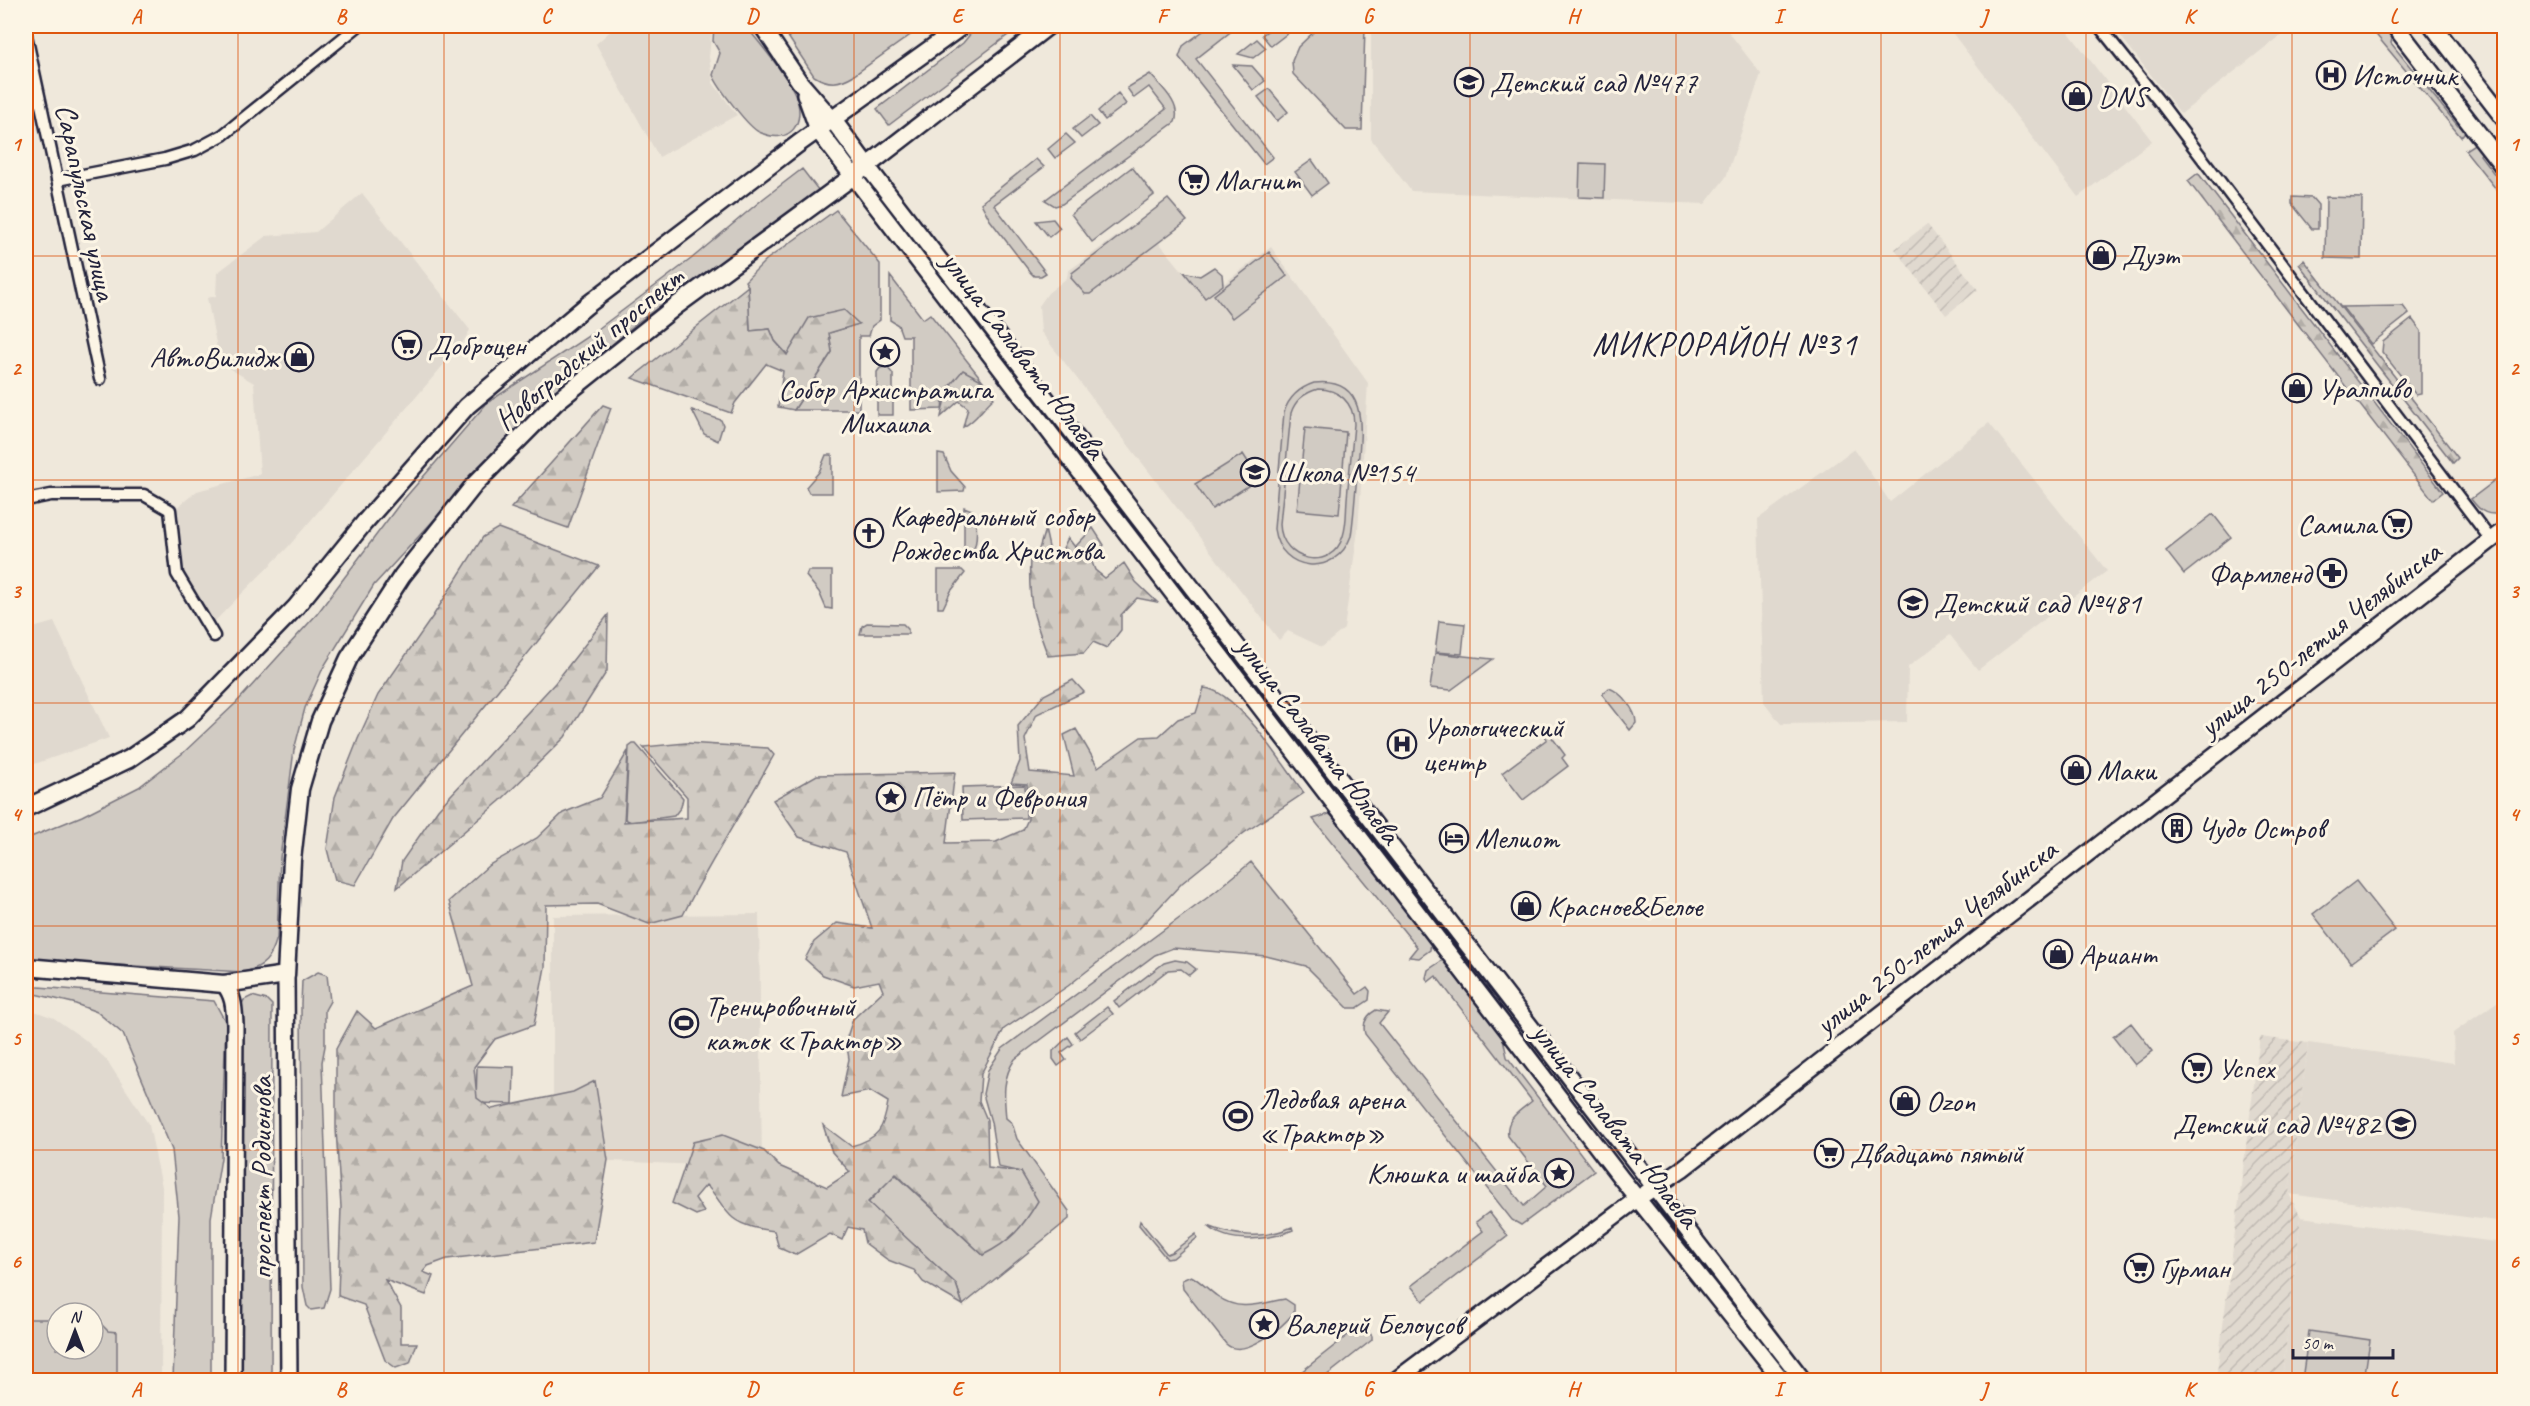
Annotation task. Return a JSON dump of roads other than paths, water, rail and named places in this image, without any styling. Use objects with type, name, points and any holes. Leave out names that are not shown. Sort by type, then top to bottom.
[{"type":"main road","points":[[762,26],[802,85],[833,120]]},
{"type":"main road","name":"Новоградский проспект","points":[[26,808],[129,759],[187,719],[296,607],[364,523],[467,406],[586,306],[818,130],[962,26]]},
{"type":"main road","name":"Новоградский проспект","points":[[286,975],[292,860],[304,778],[320,721],[349,658],[402,576],[475,484],[556,402],[676,306],[860,171],[1048,26]]},
{"type":"main road","points":[[2395,26],[2505,166]]},
{"type":"main road","points":[[2433,26],[2505,118]]},
{"type":"main road","points":[[802,85],[818,130]]},
{"type":"main road","name":"улица Салавата Юлаева","points":[[833,120],[852,146],[860,171],[1637,1199],[1782,1380]]},
{"type":"main road","name":"улица Салавата Юлаева","points":[[818,130],[860,171],[1803,1380]]},
{"type":"main road","name":"улица 250-летия Челябинска","points":[[1396,1380],[1653,1187],[1691,1162],[2505,530]]},
{"type":"main road","points":[[26,967],[224,984],[286,975]]},
{"type":"main road","name":"проспект Родионова","points":[[286,975],[289,1380]]},
{"type":"main road","name":"проспект Родионова","points":[[224,984],[234,1004],[235,1024],[233,1380]]},
{"type":"street","points":[[57,180],[165,159],[195,150],[223,135],[358,26]]},
{"type":"street","points":[[2099,26],[2491,540]]},
{"type":"street","name":"Сарапульская улица","points":[[26,35],[100,379]]},
{"type":"street","points":[[26,500],[51,495],[144,495],[170,510],[177,574],[214,636]]},
{"type":"place","name":"Источник","points":[[2331,75]]},
{"type":"place","name":"Детский сад №477","points":[[1469,82]]},
{"type":"place","name":"DNS","points":[[2077,96]]},
{"type":"place","name":"Магнит","points":[[1194,180]]},
{"type":"place","name":"Дуэт","points":[[2101,255]]},
{"type":"place","name":"Доброцен","points":[[407,345]]},
{"type":"place","name":"Собор Архистратига Михаила","points":[[885,352]]},
{"type":"place","name":"АвтоВилидж","points":[[299,357]]},
{"type":"place","name":"Уралпиво","points":[[2297,388]]},
{"type":"place","name":"Школа №154","points":[[1255,472]]},
{"type":"place","name":"Самила","points":[[2397,524]]},
{"type":"place","name":"Кафедральный собор Рождества Христова","points":[[869,533]]},
{"type":"place","name":"Фармленд","points":[[2332,573]]},
{"type":"place","name":"Детский сад №481","points":[[1913,603]]},
{"type":"place","name":"Урологический центр","points":[[1402,744]]},
{"type":"place","name":"Маки","points":[[2076,770]]},
{"type":"place","name":"Пётр и Феврония","points":[[891,797]]},
{"type":"place","name":"Чудо Остров","points":[[2177,828]]},
{"type":"place","name":"Мелиот","points":[[1454,838]]},
{"type":"place","name":"Красное&Белое","points":[[1526,906]]},
{"type":"place","name":"Ариант","points":[[2058,954]]},
{"type":"place","name":"Тренировочный каток «Трактор»","points":[[684,1023]]},
{"type":"place","name":"Успех","points":[[2197,1068]]},
{"type":"place","name":"Ozon","points":[[1905,1101]]},
{"type":"place","name":"Ледовая арена «Трактор»","points":[[1238,1116]]},
{"type":"place","name":"Детский сад №482","points":[[2401,1124]]},
{"type":"place","name":"Двадцать пятый","points":[[1829,1153]]},
{"type":"place","name":"Клюшка и шайба","points":[[1559,1173]]},
{"type":"place","name":"Гурман","points":[[2139,1268]]},
{"type":"place","name":"Валерий Белоусов","points":[[1264,1324]]},
{"type":"district","name":"МИКРОРАЙОН №31","points":[[1725,343]]}]
